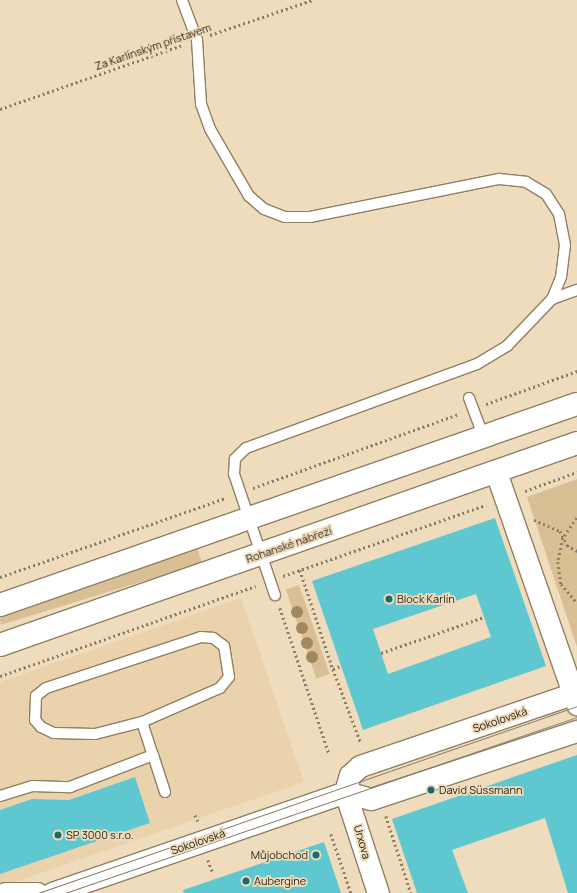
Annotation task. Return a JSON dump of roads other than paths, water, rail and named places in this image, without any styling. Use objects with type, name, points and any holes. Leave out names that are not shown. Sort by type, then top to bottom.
[{"type":"main road","points":[[0,605],[250,520],[577,404]]},
{"type":"main road","name":"Rohanské nábřeží","points":[[0,645],[577,443]]},
{"type":"street","points":[[496,472],[518,496],[576,697]]},
{"type":"street","name":"Sokolovská","points":[[52,893],[346,792],[350,775],[360,766],[576,697]]},
{"type":"street","points":[[346,792],[372,799],[577,731]]},
{"type":"street","name":"Urxova","points":[[346,792],[378,893]]},
{"type":"street","points":[[5,893],[38,893]]},
{"type":"lane","points":[[182,0],[197,40],[201,104],[210,129],[249,196],[264,209],[285,217],[310,217],[499,179],[526,182],[546,194],[559,214],[565,245],[562,277],[552,299],[507,346],[477,364],[246,448],[235,459],[234,474],[276,595]]},
{"type":"lane","points":[[552,299],[577,290]]},
{"type":"lane","points":[[469,398],[484,438]]},
{"type":"lane","points":[[201,637],[213,638],[224,646],[229,677],[220,688],[142,722],[94,734],[54,733],[35,720],[34,707],[36,696],[46,688],[201,637]]},
{"type":"lane","points":[[142,722],[165,792]]},
{"type":"lane","points":[[0,796],[32,786],[70,787],[153,755]]},
{"type":"tram line","points":[[38,893],[577,706]]},
{"type":"tram line","points":[[65,893],[577,717]]},
{"type":"place","name":"Block Karlín","points":[[389,599]]},
{"type":"place","name":"David Sűssmann","points":[[431,790]]},
{"type":"place","name":"SP 3000 s.r.o.","points":[[58,835]]},
{"type":"place","name":"Můjobchod","points":[[316,855]]},
{"type":"place","name":"Aubergine","points":[[246,881]]}]
